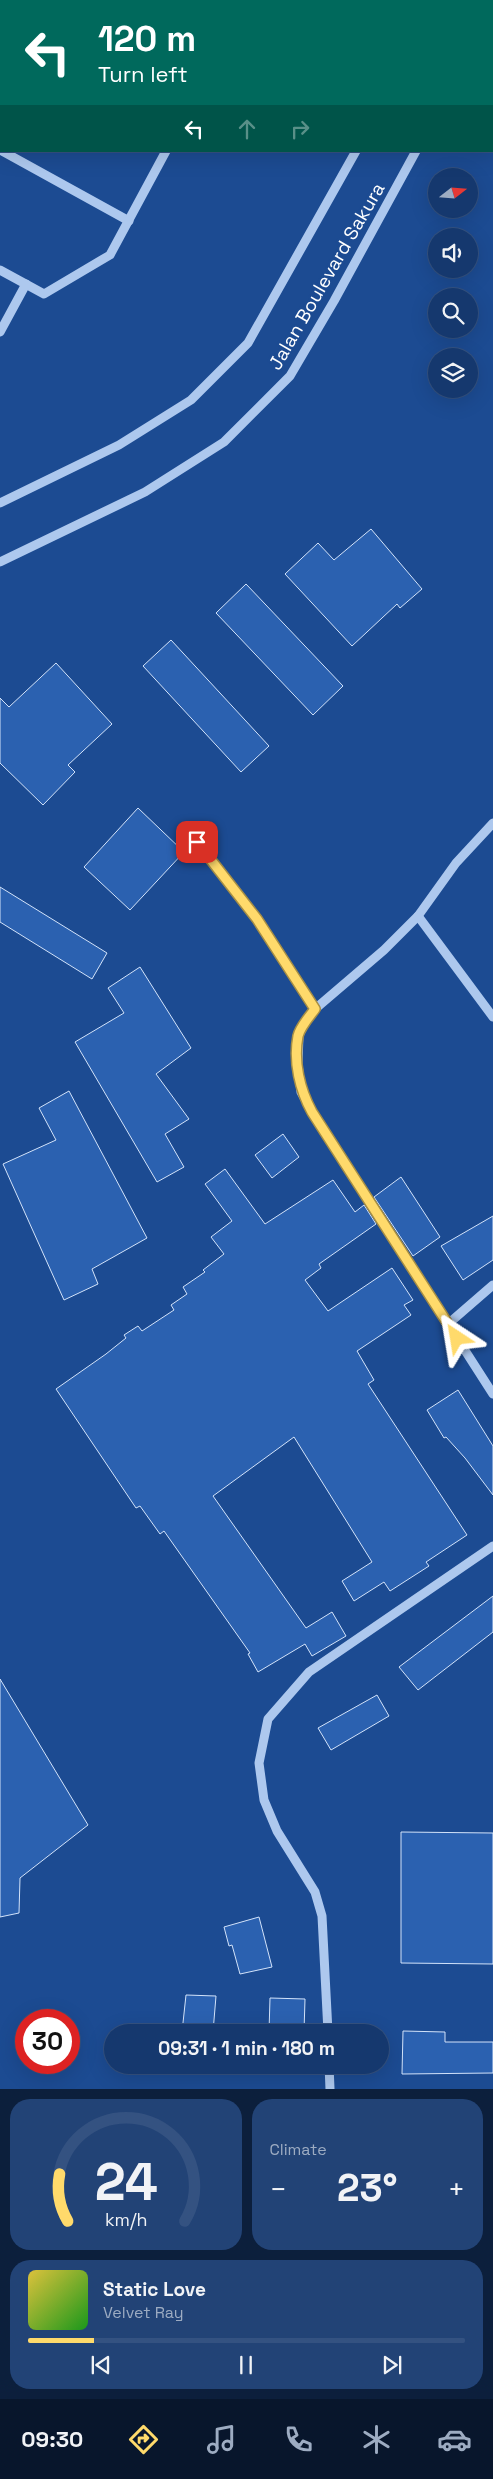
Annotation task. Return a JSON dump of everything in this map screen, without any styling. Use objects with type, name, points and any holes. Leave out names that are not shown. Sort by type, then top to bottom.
[{"type":"street","points":[[3,152],[128,221]]},
{"type":"street","points":[[0,270],[44,294],[110,255],[165,152]]},
{"type":"street","name":"Jalan Boulevard Sakura","points":[[0,503],[119,446],[191,400],[248,343],[288,275],[355,152]]},
{"type":"street","name":"Jalan Boulevard Sakura","points":[[0,562],[145,492],[224,442],[290,376],[334,301],[415,152]]},
{"type":"street","points":[[0,332],[26,284]]},
{"type":"street","points":[[493,823],[456,863],[418,916],[384,950],[315,1009],[298,1035],[301,1092],[493,1394]]},
{"type":"street","points":[[197,842],[257,919],[315,1009]]},
{"type":"street","points":[[418,916],[493,1017]]},
{"type":"street","points":[[448,1324],[493,1284]]},
{"type":"street","points":[[328,2024],[322,1916],[315,1892],[277,1831],[264,1800],[259,1763],[268,1718],[309,1672],[493,1546]]},
{"type":"street","points":[[329,2074],[330,2089]]},
{"type":"building","points":[[371,529],[422,589],[400,608],[397,604],[352,646],[285,574],[318,543],[334,560]]},
{"type":"building","points":[[246,584],[343,686],[313,715],[216,613]]},
{"type":"building","points":[[171,640],[269,746],[241,772],[143,666]]},
{"type":"building","points":[[56,663],[112,724],[68,765],[75,772],[43,805],[0,763],[0,698],[9,707]]},
{"type":"building","points":[[138,808],[184,852],[130,910],[84,867]]},
{"type":"building","points":[[0,887],[107,953],[92,979],[0,922]]},
{"type":"building","points":[[140,967],[191,1048],[156,1074],[189,1119],[165,1134],[184,1167],[157,1182],[75,1042],[124,1013],[108,988]]},
{"type":"building","points":[[69,1091],[147,1238],[92,1269],[98,1284],[64,1300],[3,1164],[56,1140],[39,1108]]},
{"type":"building","points":[[283,1134],[299,1157],[272,1178],[255,1155]]},
{"type":"building","points":[[225,1169],[265,1224],[333,1180],[355,1212],[364,1205],[376,1224],[319,1264],[321,1268],[305,1280],[328,1311],[392,1268],[413,1300],[404,1305],[411,1315],[357,1351],[374,1380],[368,1384],[467,1535],[426,1562],[429,1566],[390,1591],[384,1582],[354,1601],[342,1581],[372,1562],[294,1437],[213,1496],[306,1628],[332,1612],[346,1636],[312,1656],[305,1644],[258,1672],[248,1654],[250,1653],[164,1531],[160,1534],[140,1506],[136,1508],[56,1389],[106,1354],[126,1338],[124,1335],[138,1326],[142,1331],[174,1310],[171,1305],[187,1294],[183,1287],[205,1272],[203,1270],[224,1254],[211,1237],[232,1221],[205,1184]]},
{"type":"building","points":[[401,1177],[440,1237],[413,1256],[374,1197]]},
{"type":"building","points":[[493,1216],[493,1260],[463,1280],[441,1246]]},
{"type":"building","points":[[458,1390],[493,1446],[493,1495],[465,1458],[446,1437],[444,1438],[427,1410]]},
{"type":"building","points":[[493,1596],[493,1632],[418,1690],[399,1667]]},
{"type":"building","points":[[0,1679],[88,1825],[20,1878],[19,1913],[0,1917]]},
{"type":"building","points":[[377,1695],[389,1716],[331,1750],[318,1728]]},
{"type":"building","points":[[401,1832],[493,1833],[493,1964],[401,1963]]},
{"type":"building","points":[[259,1917],[272,1967],[240,1974],[232,1945],[229,1946],[224,1927]]},
{"type":"building","points":[[186,1995],[216,1996],[214,2024],[183,2024]]},
{"type":"building","points":[[270,1998],[305,1999],[304,2024],[269,2024]]},
{"type":"building","points":[[403,2031],[445,2032],[445,2042],[493,2042],[493,2073],[402,2074]]},
{"type":"route","points":[[197,842],[257,919],[315,1009],[298,1035],[301,1092],[457,1338]]}]
